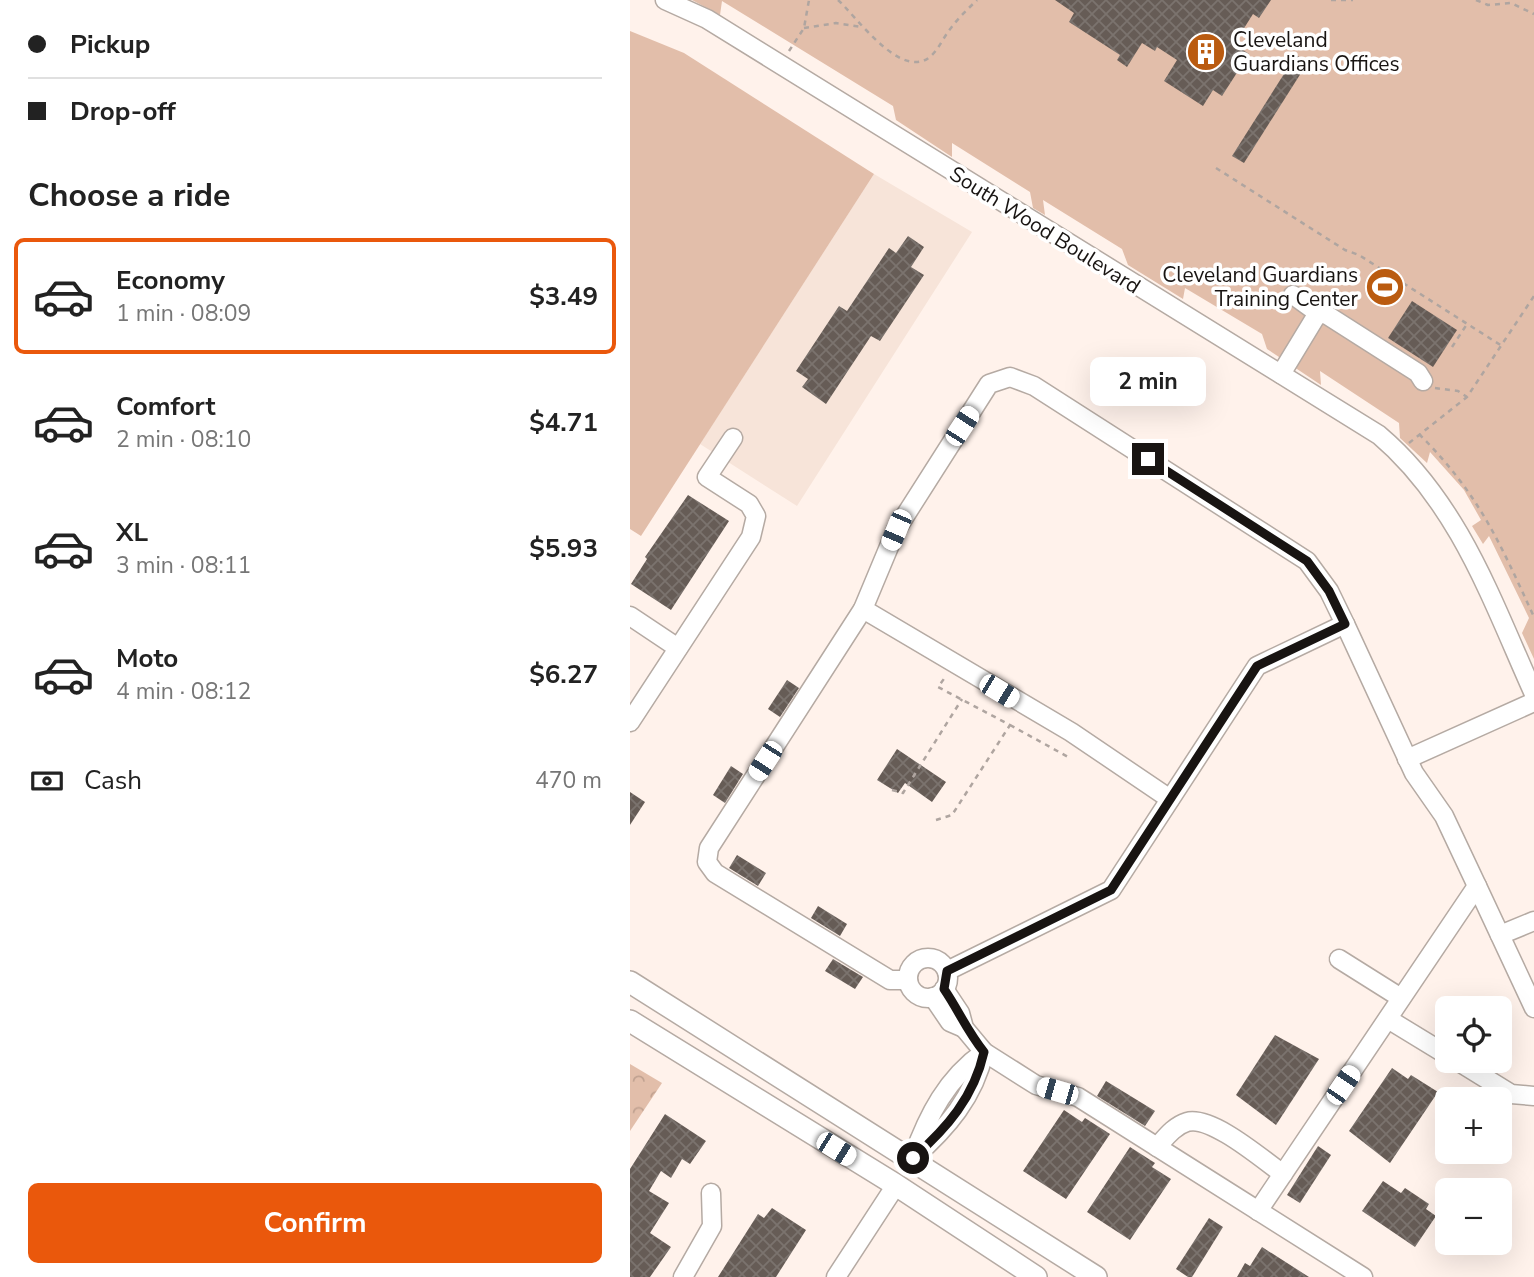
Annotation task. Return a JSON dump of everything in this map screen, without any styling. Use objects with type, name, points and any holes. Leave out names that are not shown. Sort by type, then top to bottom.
[{"type":"main road","points":[[630,982],[913,1158],[1096,1277]]},
{"type":"main road","points":[[630,1021],[896,1185],[1036,1277]]},
{"type":"main road","points":[[896,1185],[913,1158]]},
{"type":"street","name":"South Wood Boulevard","points":[[665,0],[707,19],[1365,425],[1399,453],[1440,501],[1465,540],[1534,694]]},
{"type":"street","points":[[1293,295],[1418,373],[1423,381]]},
{"type":"street","points":[[1281,374],[1318,313]]},
{"type":"street","points":[[908,980],[890,980],[715,873],[708,862],[709,848],[863,609],[896,530],[989,384],[1010,376],[1034,386],[1307,561],[1329,591],[1407,759],[1444,817],[1534,1008]]},
{"type":"street","points":[[630,722],[751,537],[756,516],[749,504],[707,477],[733,438]]},
{"type":"street","points":[[863,609],[1071,732],[1170,799]]},
{"type":"street","points":[[630,616],[678,648]]},
{"type":"street","points":[[1345,624],[1257,666],[1111,890],[941,986],[914,992],[908,980],[912,967],[921,959],[934,959],[941,986],[950,1022],[964,1028],[984,1052],[1035,1085],[1078,1097],[1363,1277]]},
{"type":"street","points":[[1407,759],[1534,702]]},
{"type":"street","points":[[1258,1211],[1477,886]]},
{"type":"street","points":[[1500,935],[1534,921]]},
{"type":"street","points":[[1339,959],[1401,998]]},
{"type":"street","points":[[1388,1019],[1435,1048]]},
{"type":"street","points":[[913,1158],[927,1119],[961,1068],[984,1052]]},
{"type":"street","points":[[1477,1073],[1511,1094],[1534,1096]]},
{"type":"street","points":[[1157,1147],[1174,1128],[1188,1122],[1205,1121],[1283,1174]]},
{"type":"street","points":[[836,1277],[896,1185]]},
{"type":"street","points":[[683,1277],[712,1226],[711,1193]]},
{"type":"path","points":[[780,66],[804,28],[809,0]]},
{"type":"path","points":[[838,0],[857,17],[862,27],[897,57],[911,60],[929,58],[977,0]]},
{"type":"path","points":[[1331,0],[1353,0]]},
{"type":"path","points":[[1476,0],[1488,5],[1511,3],[1534,14]]},
{"type":"path","points":[[804,28],[836,23],[862,27]]},
{"type":"path","points":[[1216,168],[1502,346]]},
{"type":"path","points":[[1399,453],[1467,397],[1534,296]]},
{"type":"path","points":[[1452,347],[1467,324]]},
{"type":"path","points":[[1423,381],[1441,390],[1458,391],[1467,397]]},
{"type":"path","points":[[1419,434],[1456,472],[1477,502],[1534,617]]},
{"type":"path","points":[[953,664],[938,687],[1070,758]]},
{"type":"path","points":[[892,790],[902,793],[962,699]]},
{"type":"path","points":[[936,820],[952,815],[1010,725]]},
{"type":"shaded area","points":[[874,174],[972,232],[797,506],[700,444]]},
{"type":"green space","name":"Cleveland Guardians Training Center","points":[[692,0],[1534,0],[1534,659],[1522,633],[1529,618],[1489,536],[1483,544],[1472,526],[1481,520],[1464,490],[1430,452],[1427,463],[1400,438],[1399,423],[1320,371],[1321,385],[1267,349],[1262,334],[1185,288],[1183,299],[1128,265],[1122,249],[1043,200],[1045,215],[1033,208],[1030,192],[952,143],[952,157],[896,120],[893,106],[722,1],[720,15]]},
{"type":"green space","points":[[630,31],[684,53],[874,174],[641,536],[630,529]]},
{"type":"green space","points":[[630,1064],[662,1083],[630,1131]]},
{"type":"building","name":"Cleveland Guardians Offices","points":[[1055,0],[1271,0],[1259,18],[1253,14],[1234,44],[1249,54],[1222,96],[1213,90],[1203,106],[1164,81],[1177,60],[1157,47],[1155,51],[1142,43],[1127,67],[1117,60],[1120,55],[1069,22],[1074,13]]},
{"type":"building","points":[[1296,55],[1308,62],[1244,163],[1232,156]]},
{"type":"building","points":[[908,236],[924,247],[911,267],[924,275],[880,341],[871,336],[826,404],[802,387],[808,379],[796,371],[839,306],[847,311],[889,248],[896,253]]},
{"type":"building","points":[[1412,301],[1457,330],[1433,367],[1388,338]]},
{"type":"building","points":[[688,495],[729,521],[671,610],[631,584],[647,559],[645,557]]},
{"type":"building","points":[[787,680],[799,688],[780,717],[768,709]]},
{"type":"building","points":[[897,749],[946,782],[932,802],[905,783],[898,793],[877,780]]},
{"type":"building","points":[[731,766],[743,774],[725,803],[713,795]]},
{"type":"building","points":[[630,792],[645,802],[630,825]]},
{"type":"building","points":[[737,855],[766,873],[758,886],[729,868]]},
{"type":"building","points":[[818,906],[847,924],[840,936],[811,918]]},
{"type":"building","points":[[833,959],[863,977],[855,989],[825,971]]},
{"type":"building","points":[[1275,1035],[1319,1059],[1276,1125],[1236,1095]]},
{"type":"building","points":[[1392,1068],[1408,1079],[1411,1075],[1435,1090],[1435,1096],[1390,1163],[1349,1131]]},
{"type":"building","points":[[1106,1081],[1155,1111],[1145,1126],[1097,1096]]},
{"type":"building","points":[[1064,1110],[1082,1122],[1085,1118],[1110,1134],[1066,1199],[1023,1171]]},
{"type":"building","points":[[665,1114],[706,1141],[690,1164],[682,1159],[671,1178],[661,1171],[649,1191],[669,1203],[650,1233],[671,1247],[650,1277],[630,1277],[630,1169]]},
{"type":"building","points":[[1318,1146],[1331,1155],[1300,1203],[1287,1195]]},
{"type":"building","points":[[1130,1147],[1155,1163],[1152,1167],[1171,1179],[1130,1240],[1087,1212]]},
{"type":"building","points":[[1383,1181],[1401,1193],[1405,1188],[1429,1204],[1426,1209],[1435,1217],[1415,1247],[1362,1211]]},
{"type":"building","points":[[772,1208],[806,1230],[776,1277],[718,1277],[758,1214],[764,1218]]},
{"type":"building","points":[[1209,1218],[1223,1227],[1192,1277],[1188,1277],[1176,1269]]},
{"type":"building","points":[[1262,1247],[1309,1277],[1237,1277],[1245,1263],[1250,1266]]},
{"type":"place","name":"Cleveland Guardians Offices","points":[[1206,52]]},
{"type":"place","name":"Cleveland Guardians Training Center","points":[[1385,287]]},
{"type":"route","points":[[913,1158],[943,1130],[978,1079],[984,1052],[964,1028],[960,1013],[944,989],[947,984],[947,971],[1111,890],[1257,666],[1345,624],[1329,591],[1307,561],[1148,459]]}]
